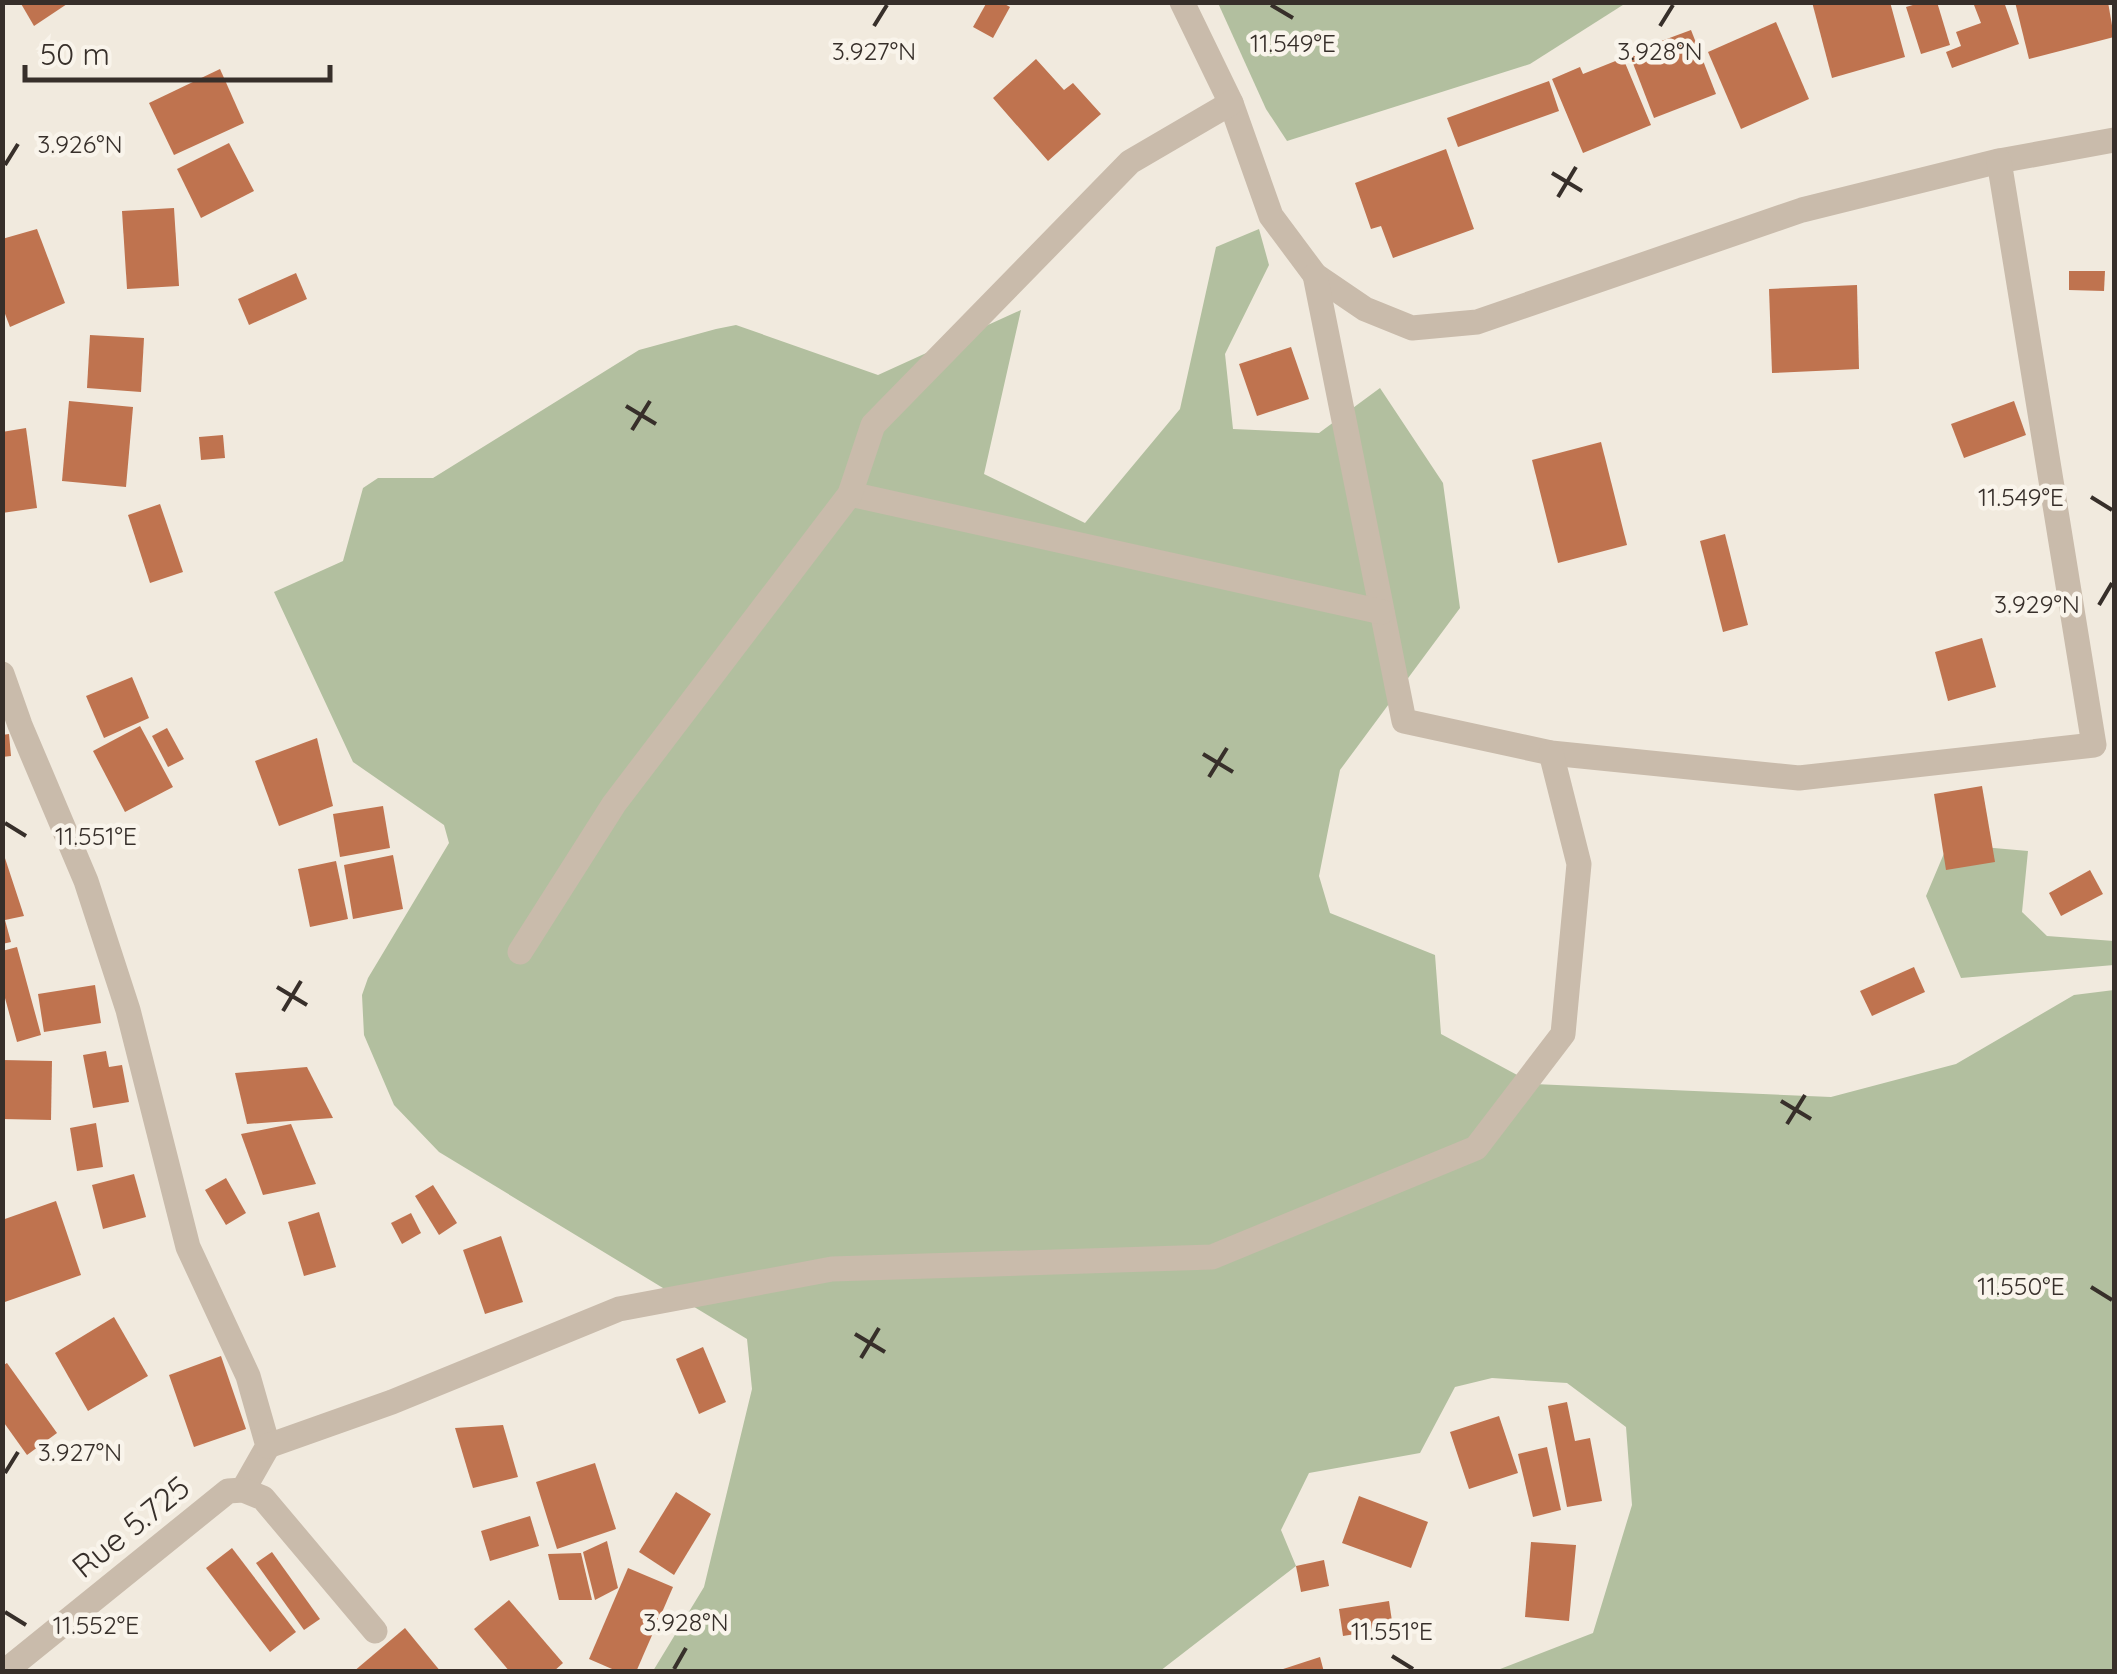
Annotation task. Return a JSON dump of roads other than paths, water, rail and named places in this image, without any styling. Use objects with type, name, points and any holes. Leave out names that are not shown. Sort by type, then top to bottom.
[{"type":"street","points":[[1182,2],[1232,104],[1270,216],[1315,275],[1365,309],[1412,328],[1477,322],[1802,210],[1999,161],[2114,140]]},
{"type":"street","points":[[520,952],[614,804],[850,494],[873,425],[1130,162],[1232,104]]},
{"type":"street","points":[[1315,275],[1404,721],[1551,753],[1799,778],[2094,744],[1999,161]]},
{"type":"street","points":[[850,494],[1382,612]]},
{"type":"street","points":[[2,674],[86,881],[128,1010],[188,1247],[248,1376],[268,1446]]},
{"type":"street","points":[[243,1490],[268,1446],[392,1402],[620,1309],[832,1269],[1212,1257],[1476,1148],[1563,1034],[1579,864],[1551,753]]},
{"type":"street","name":"Rue 5.725","points":[[4,1672],[228,1491],[243,1490],[263,1498],[376,1631]]}]
